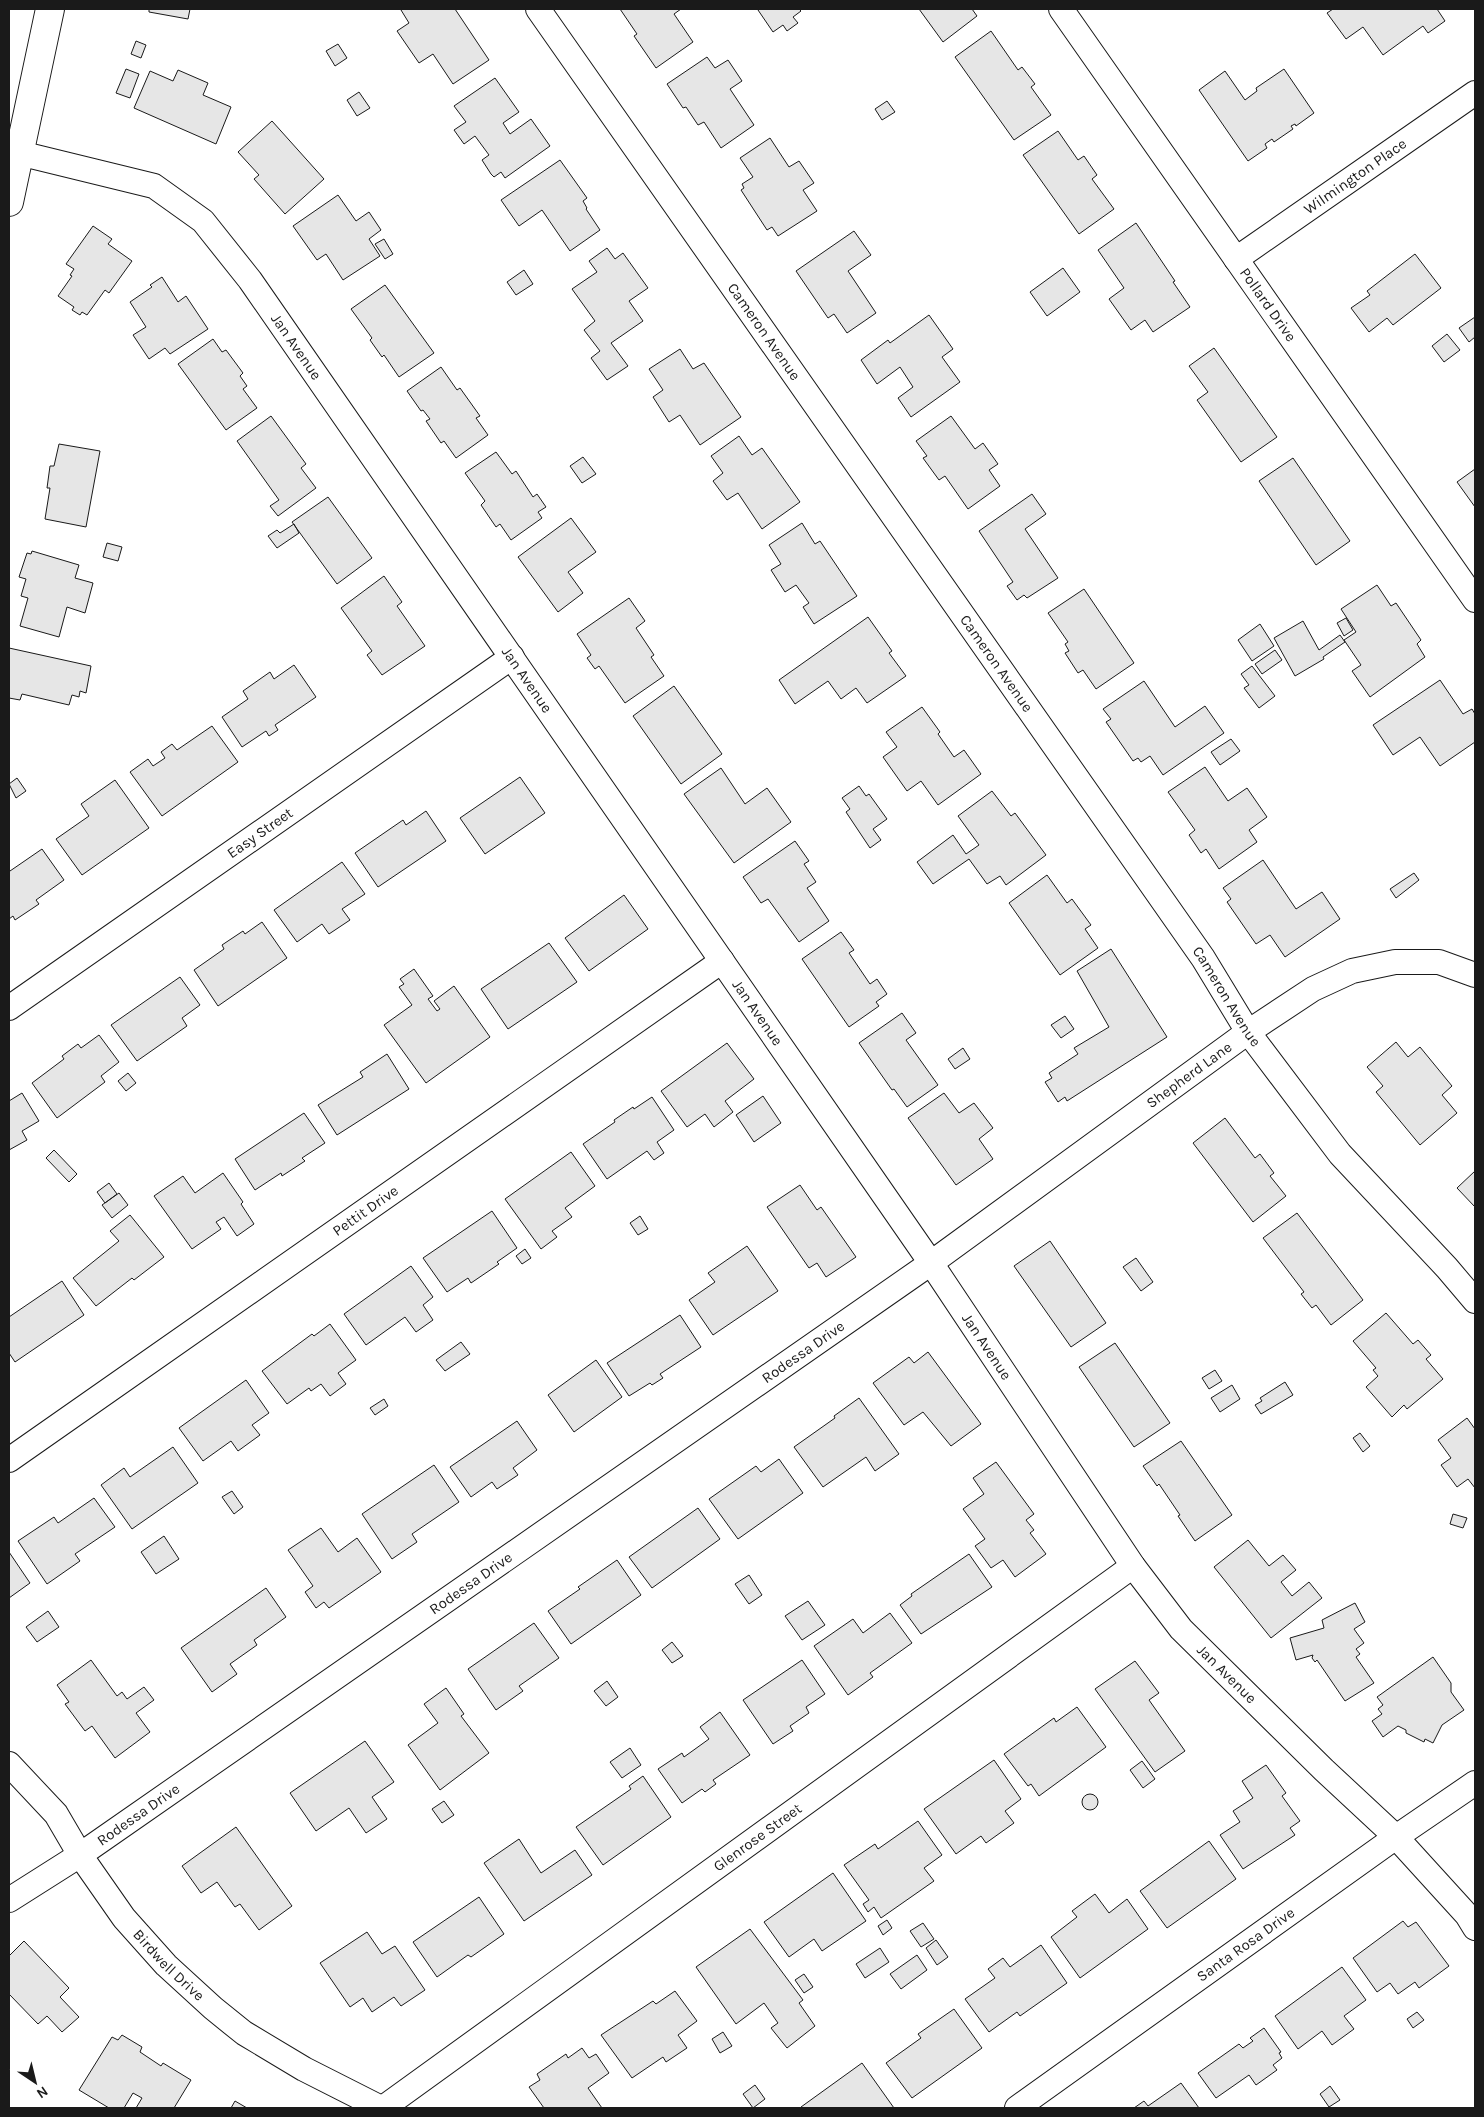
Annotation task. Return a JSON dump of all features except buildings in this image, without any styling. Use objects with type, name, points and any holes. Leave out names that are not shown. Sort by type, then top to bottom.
[{"type":"highway","points":[[9,202],[49,10]]},
{"type":"street","name":"Cameron Avenue","points":[[538,9],[1203,958],[1248,1032],[1340,1154],[1447,1268],[1475,1301]]},
{"type":"street","name":"Pollard Drive","points":[[1061,9],[1474,595]]},
{"type":"street","name":"Wilmington Place","points":[[1236,259],[1475,94]]},
{"type":"street","name":"Jan Avenue","points":[[19,154],[154,186],[203,221],[250,280],[722,960],[931,1263],[1134,1566],[1181,1629],[1324,1770],[1396,1836],[1467,1916],[1475,1928]]},
{"type":"street","name":"Easy Street","points":[[9,1008],[512,657]]},
{"type":"street","name":"Pettit Drive","points":[[9,1460],[722,960]]},
{"type":"street","name":"Shepherd Lane","points":[[931,1263],[1248,1032],[1312,989],[1352,971],[1395,962],[1439,962],[1475,975]]},
{"type":"street","name":"Rodessa Drive","points":[[9,1900],[80,1855],[931,1263]]},
{"type":"street","name":"Glenrose Street","points":[[382,2108],[1134,1566]]},
{"type":"street","name":"Birdwell Drive","points":[[9,1764],[56,1814],[80,1855],[124,1918],[166,1965],[213,2008],[244,2033],[304,2069],[382,2108]]},
{"type":"street","name":"Santa Rosa Drive","points":[[1017,2108],[1396,1836],[1475,1783]]}]
